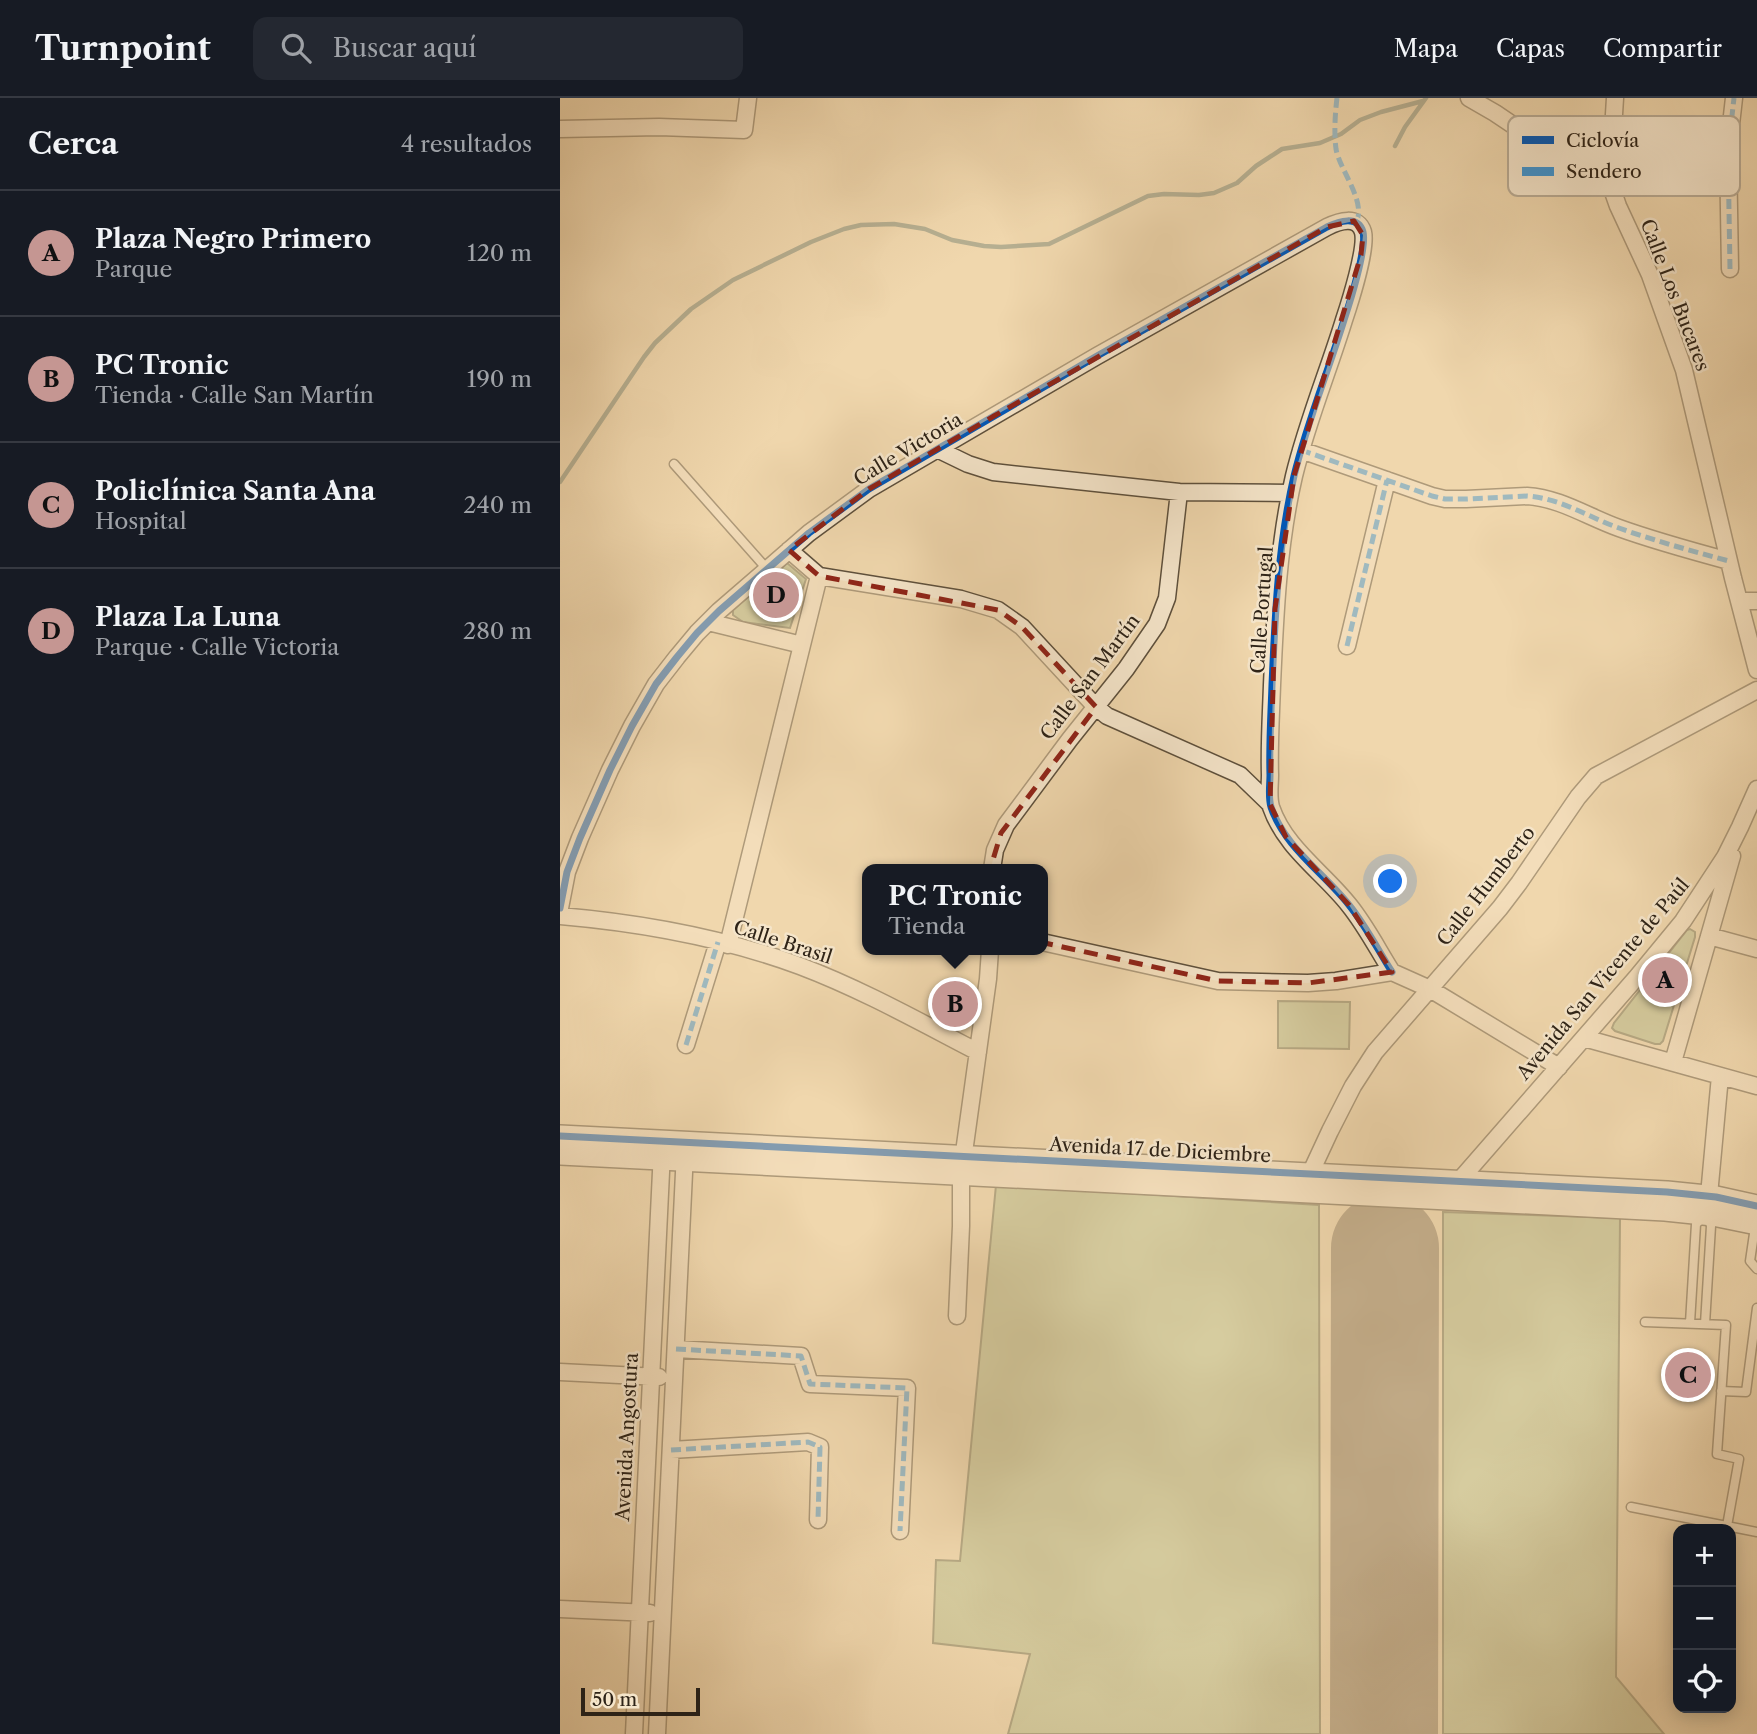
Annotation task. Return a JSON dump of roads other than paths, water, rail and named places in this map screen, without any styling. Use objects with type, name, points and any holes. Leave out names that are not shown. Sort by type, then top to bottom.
[{"type":"street","points":[[560,129],[659,127],[744,130],[748,98]]},
{"type":"street","points":[[1469,98],[1508,122]]},
{"type":"street","name":"Calle Los Bucares","points":[[1614,116],[1615,98]]},
{"type":"street","points":[[1732,116],[1734,98]]},
{"type":"street","name":"Calle Los Bucares","points":[[1615,196],[1650,275],[1684,370],[1757,670]]},
{"type":"street","points":[[1729,196],[1730,269]]},
{"type":"street","name":"Calle Victoria","points":[[560,908],[567,872],[580,838],[610,770],[656,684],[708,622],[789,550],[869,489],[1105,351],[1327,227],[1343,221],[1356,223]]},
{"type":"street","name":"Calle Portugal","points":[[1356,223],[1363,235],[1361,255],[1348,308],[1301,450],[1290,493],[1283,538],[1275,609],[1270,804],[1286,837],[1349,905],[1392,972]]},
{"type":"street","points":[[937,449],[993,472],[1179,492],[1290,493]]},
{"type":"street","points":[[1301,450],[1445,499],[1540,496],[1638,535],[1729,561]]},
{"type":"street","points":[[1348,646],[1387,480]]},
{"type":"street","name":"Calle San Martín","points":[[993,864],[1001,833],[1061,750],[1145,643],[1163,611],[1167,598],[1179,492]]},
{"type":"street","points":[[789,550],[819,576],[961,599],[998,610],[1022,627],[1107,716],[1240,775],[1270,804]]},
{"type":"street","points":[[686,1045],[723,944],[819,576]]},
{"type":"street","points":[[1739,601],[1757,601]]},
{"type":"street","points":[[708,622],[802,645]]},
{"type":"street","name":"Calle Humberto","points":[[1310,1174],[1353,1086],[1375,1052],[1519,883],[1577,797],[1596,776],[1757,690]]},
{"type":"street","name":"Avenida San Vicente de Paúl","points":[[1459,1181],[1683,921],[1725,857],[1757,789]]},
{"type":"street","points":[[1673,1062],[1740,827]]},
{"type":"street","name":"Calle Brasil","points":[[560,916],[636,924],[768,956],[820,975],[978,1052]]},
{"type":"street","points":[[1709,936],[1757,948]]},
{"type":"street","points":[[1048,943],[1218,981],[1308,983],[1392,972],[1473,1013],[1559,1067]]},
{"type":"street","points":[[957,1316],[962,1165],[990,955]]},
{"type":"street","points":[[1584,1038],[1757,1086]]},
{"type":"street","points":[[1708,1205],[1720,1076]]},
{"type":"street","name":"Avenida 17 de Diciembre","points":[[560,1136],[662,1150]]},
{"type":"street","name":"Avenida Angostura","points":[[634,1734],[662,1150]]},
{"type":"street","points":[[657,1734],[685,1151]]},
{"type":"street","name":"Avenida 17 de Diciembre","points":[[560,1154],[685,1151],[962,1165],[1665,1210],[1708,1205]]},
{"type":"street","name":"Avenida 17 de Diciembre","points":[[962,1165],[1310,1174],[1653,1191],[1757,1218]]},
{"type":"street","points":[[676,1349],[801,1356],[810,1384],[907,1388],[900,1531]]},
{"type":"street","points":[[560,1372],[675,1378]]},
{"type":"street","points":[[671,1450],[808,1442],[820,1447],[818,1520]]},
{"type":"street","points":[[560,1609],[663,1614]]},
{"type":"lane","points":[[674,464],[768,569]]},
{"type":"lane","points":[[1690,1323],[1696,1224],[1708,1205]]},
{"type":"lane","points":[[1705,1324],[1711,1226],[1708,1205]]},
{"type":"lane","points":[[1757,1218],[1750,1261],[1757,1269]]},
{"type":"lane","points":[[1721,1391],[1746,1392],[1757,1308]]},
{"type":"lane","points":[[1645,1322],[1726,1325],[1717,1454],[1739,1459],[1727,1524]]},
{"type":"lane","points":[[1631,1507],[1717,1524]]},
{"type":"lane","points":[[1736,1528],[1757,1532]]},
{"type":"waterway","points":[[1395,146],[1426,98]]},
{"type":"waterway","points":[[560,482],[655,343],[691,309],[733,280],[811,242],[861,225],[894,224],[925,229],[952,240],[984,246],[1049,244],[1148,196],[1214,193],[1237,183],[1256,166],[1282,149],[1320,143],[1341,134],[1360,120],[1423,101]]},
{"type":"place","name":"Plaza La Luna","points":[[776,595]]},
{"type":"place","name":"Plaza Negro Primero","points":[[1665,980]]},
{"type":"place","name":"PC Tronic","points":[[955,1004]]},
{"type":"place","name":"Policlínica Santa Ana","points":[[1688,1375]]}]
